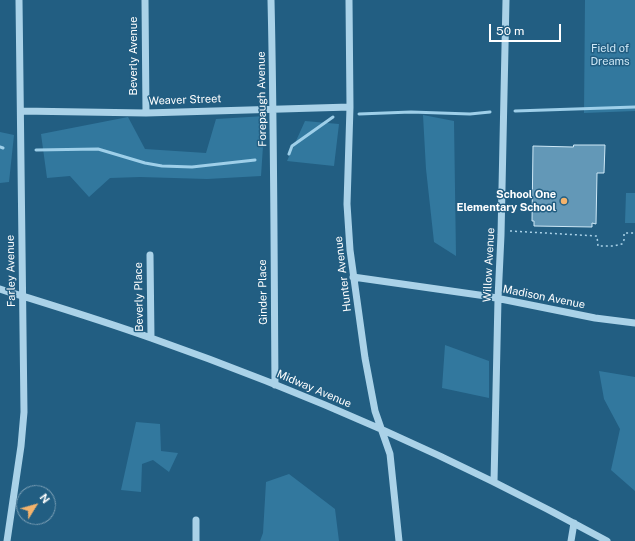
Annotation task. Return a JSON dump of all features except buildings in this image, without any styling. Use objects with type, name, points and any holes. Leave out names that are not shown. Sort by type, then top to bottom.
[{"type":"street","name":"Farley Avenue","points":[[7,541],[21,446],[24,412],[19,0]]},
{"type":"street","name":"Beverly Avenue","points":[[145,0],[146,113]]},
{"type":"street","name":"Forepaugh Avenue","points":[[271,0],[274,109],[273,198]]},
{"type":"street","name":"Hunter Avenue","points":[[349,0],[350,107],[347,204],[350,250],[365,358],[375,412],[390,454],[399,541]]},
{"type":"street","name":"Willow Avenue","points":[[494,482],[506,0]]},
{"type":"street","name":"Weaver Street","points":[[20,111],[146,113],[350,107]]},
{"type":"street","name":"Ginder Place","points":[[273,198],[275,385]]},
{"type":"street","name":"Beverly Place","points":[[150,255],[151,338]]},
{"type":"street","name":"Madison Avenue","points":[[353,277],[498,299],[595,318],[635,323]]},
{"type":"street","name":"Midway Avenue","points":[[0,289],[151,338],[275,385],[381,429],[494,482],[607,541]]},
{"type":"street","points":[[196,520],[196,541]]},
{"type":"street","points":[[570,541],[574,523]]},
{"type":"path","points":[[509,231],[597,236],[598,246],[614,246],[622,244],[624,234],[635,233]]},
{"type":"green space","name":"Field of Dreams","points":[[585,0],[635,0],[635,111],[584,113]]},
{"type":"green space","points":[[423,115],[454,121],[456,256],[434,242],[426,169]]},
{"type":"green space","points":[[265,116],[261,176],[207,179],[140,177],[110,178],[89,197],[70,176],[47,178],[41,134],[128,117],[145,149],[206,153],[216,119]]},
{"type":"green space","points":[[305,121],[339,124],[334,166],[287,161]]},
{"type":"green space","points":[[0,132],[14,135],[9,182],[0,183]]},
{"type":"green space","points":[[626,193],[635,193],[635,223],[625,223]]},
{"type":"green space","points":[[445,345],[489,361],[489,398],[442,388]]},
{"type":"green space","points":[[599,371],[635,377],[635,491],[611,470],[620,429],[604,399]]},
{"type":"green space","points":[[136,422],[160,424],[161,451],[178,453],[169,472],[153,460],[142,464],[141,492],[121,490]]},
{"type":"green space","points":[[289,474],[335,509],[339,541],[260,541],[263,533],[266,482]]},
{"type":"waterway","points":[[515,111],[635,107]]},
{"type":"waterway","points":[[359,114],[411,112],[470,114],[490,112]]},
{"type":"waterway","points":[[289,154],[292,146],[333,117]]},
{"type":"waterway","points":[[36,150],[98,149],[145,163],[162,166],[192,167],[255,160]]},
{"type":"place","name":"School One Elementary School","points":[[564,201]]}]
